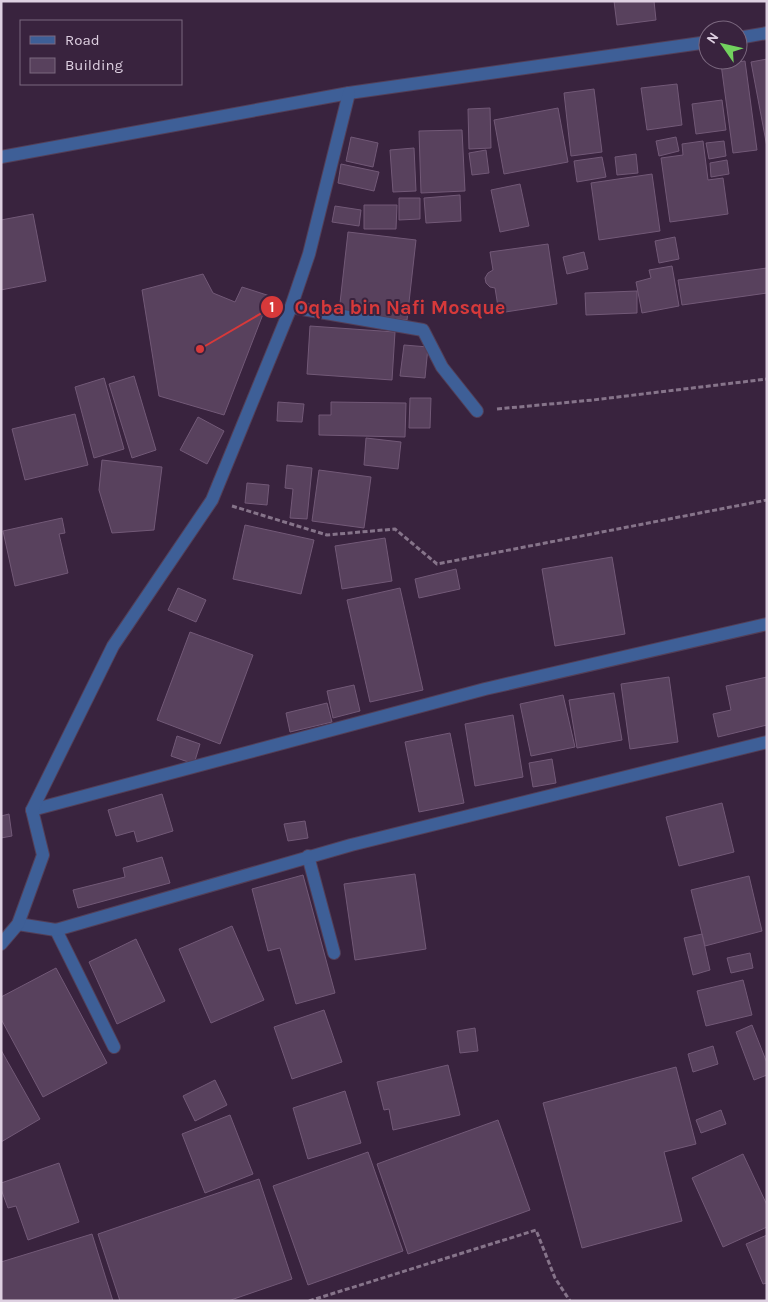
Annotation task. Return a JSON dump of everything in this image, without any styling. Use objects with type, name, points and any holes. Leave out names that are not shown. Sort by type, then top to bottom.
[{"type":"street","points":[[748,37],[767,34]]},
{"type":"street","points":[[1,157],[349,93],[698,43]]},
{"type":"street","points":[[1,944],[18,924],[44,855],[32,810],[113,646],[212,500],[291,308],[309,254],[349,93]]},
{"type":"street","points":[[291,308],[423,330],[442,367],[477,412]]},
{"type":"street","points":[[32,810],[485,689],[767,624]]},
{"type":"street","points":[[18,924],[56,930],[308,856],[767,742]]},
{"type":"street","points":[[308,856],[334,953]]},
{"type":"street","points":[[56,930],[114,1047]]},
{"type":"path","points":[[477,412],[767,379]]},
{"type":"path","points":[[212,500],[327,535],[395,529],[437,564],[767,500]]},
{"type":"path","points":[[309,1301],[536,1230],[555,1278],[570,1301]]},
{"type":"building","points":[[614,1],[654,1],[656,20],[617,25]]},
{"type":"building","points":[[767,59],[767,147],[751,62]]},
{"type":"building","points":[[722,70],[746,70],[757,150],[733,153]]},
{"type":"building","points":[[677,84],[682,125],[647,130],[641,88]]},
{"type":"building","points":[[594,89],[602,152],[571,156],[564,93]]},
{"type":"building","points":[[722,100],[726,130],[696,134],[692,104]]},
{"type":"building","points":[[490,108],[491,148],[469,149],[468,109]]},
{"type":"building","points":[[558,108],[568,162],[504,174],[494,120]]},
{"type":"building","points":[[462,130],[465,191],[421,193],[419,131]]},
{"type":"building","points":[[351,137],[378,143],[373,167],[346,161]]},
{"type":"building","points":[[676,137],[679,151],[659,156],[656,141]]},
{"type":"building","points":[[703,141],[708,180],[723,178],[728,214],[670,222],[661,158],[683,155],[682,144]]},
{"type":"building","points":[[724,141],[726,156],[709,159],[706,143]]},
{"type":"building","points":[[414,148],[416,191],[393,192],[390,150]]},
{"type":"building","points":[[486,150],[489,173],[472,175],[469,153]]},
{"type":"building","points":[[636,154],[638,173],[617,175],[615,157]]},
{"type":"building","points":[[602,157],[606,177],[577,182],[574,161]]},
{"type":"building","points":[[727,160],[729,174],[711,177],[710,163]]},
{"type":"building","points":[[341,164],[379,172],[374,191],[338,183]]},
{"type":"building","points":[[652,174],[660,231],[599,240],[591,183]]},
{"type":"building","points":[[520,184],[529,226],[500,232],[491,190]]},
{"type":"building","points":[[460,195],[461,221],[426,223],[424,198]]},
{"type":"building","points":[[399,198],[420,198],[420,219],[399,220]]},
{"type":"building","points":[[364,205],[397,205],[396,229],[364,229]]},
{"type":"building","points":[[335,206],[361,210],[359,226],[332,222]]},
{"type":"building","points":[[33,214],[46,281],[1,290],[1,220]]},
{"type":"building","points":[[348,232],[416,240],[407,320],[339,312]]},
{"type":"building","points":[[675,237],[679,259],[659,263],[655,241]]},
{"type":"building","points":[[548,244],[557,304],[499,313],[495,288],[490,287],[486,283],[485,278],[493,270],[490,252]]},
{"type":"building","points":[[584,252],[588,269],[567,274],[563,257]]},
{"type":"building","points":[[672,266],[679,306],[642,313],[636,282],[651,278],[649,270]]},
{"type":"building","points":[[767,268],[767,293],[682,305],[678,280]]},
{"type":"building","points":[[203,274],[213,293],[235,302],[242,287],[270,296],[224,415],[159,396],[142,290]]},
{"type":"building","points":[[637,291],[637,313],[586,315],[585,293]]},
{"type":"building","points":[[310,326],[395,332],[392,380],[307,374]]},
{"type":"building","points":[[404,345],[428,347],[425,378],[400,376]]},
{"type":"building","points":[[134,376],[156,450],[132,458],[109,384]]},
{"type":"building","points":[[104,378],[124,449],[94,458],[75,387]]},
{"type":"building","points":[[410,398],[431,398],[430,428],[409,428]]},
{"type":"building","points":[[278,402],[304,404],[302,422],[277,421]]},
{"type":"building","points":[[331,402],[406,403],[405,437],[319,435],[319,415],[331,415]]},
{"type":"building","points":[[75,414],[88,465],[25,480],[12,429]]},
{"type":"building","points":[[198,417],[224,431],[207,464],[180,450]]},
{"type":"building","points":[[366,438],[401,442],[398,469],[364,465]]},
{"type":"building","points":[[102,460],[162,467],[154,530],[112,533],[99,490]]},
{"type":"building","points":[[287,465],[312,468],[307,519],[290,518],[293,489],[285,488]]},
{"type":"building","points":[[319,470],[371,477],[364,528],[312,521]]},
{"type":"building","points":[[247,483],[269,485],[267,505],[245,503]]},
{"type":"building","points":[[62,518],[65,533],[59,534],[68,573],[15,586],[3,531]]},
{"type":"building","points":[[245,525],[314,540],[301,594],[233,579]]},
{"type":"building","points":[[385,538],[392,581],[342,589],[335,546]]},
{"type":"building","points":[[612,557],[625,634],[555,646],[542,569]]},
{"type":"building","points":[[456,569],[460,589],[419,598],[415,579]]},
{"type":"building","points":[[178,588],[206,600],[196,622],[168,610]]},
{"type":"building","points":[[400,588],[423,690],[370,702],[347,600]]},
{"type":"building","points":[[190,632],[253,655],[220,744],[157,720]]},
{"type":"building","points":[[669,677],[678,742],[630,749],[621,684]]},
{"type":"building","points":[[767,677],[767,725],[718,737],[713,714],[731,710],[726,686]]},
{"type":"building","points":[[354,685],[360,711],[333,718],[327,691]]},
{"type":"building","points":[[614,693],[622,740],[577,748],[569,700]]},
{"type":"building","points":[[563,695],[575,747],[531,756],[520,704]]},
{"type":"building","points":[[327,703],[332,722],[290,732],[286,713]]},
{"type":"building","points":[[513,715],[523,777],[475,786],[465,724]]},
{"type":"building","points":[[450,733],[464,803],[419,812],[405,742]]},
{"type":"building","points":[[177,736],[200,744],[194,764],[171,756]]},
{"type":"building","points":[[552,759],[556,783],[533,787],[529,763]]},
{"type":"building","points":[[162,794],[173,831],[137,842],[134,831],[116,836],[108,810]]},
{"type":"building","points":[[722,803],[734,852],[679,866],[666,817]]},
{"type":"building","points":[[9,814],[12,836],[1,838],[1,816]]},
{"type":"building","points":[[305,821],[308,838],[288,841],[284,824]]},
{"type":"building","points":[[162,857],[170,883],[78,908],[73,890],[125,877],[123,868]]},
{"type":"building","points":[[415,874],[426,949],[355,960],[344,884]]},
{"type":"building","points":[[303,875],[335,993],[296,1004],[280,948],[268,951],[252,889]]},
{"type":"building","points":[[749,876],[762,931],[705,946],[691,890]]},
{"type":"building","points":[[232,926],[264,1000],[211,1023],[179,949]]},
{"type":"building","points":[[702,934],[710,970],[693,975],[684,938]]},
{"type":"building","points":[[136,939],[165,1001],[117,1024],[89,962]]},
{"type":"building","points":[[750,953],[753,968],[731,973],[727,958]]},
{"type":"building","points":[[56,968],[107,1063],[43,1097],[1,1019],[1,997]]},
{"type":"building","points":[[743,980],[752,1015],[706,1026],[697,991]]},
{"type":"building","points":[[324,1010],[342,1062],[292,1079],[274,1027]]},
{"type":"building","points":[[752,1025],[767,1063],[767,1075],[754,1080],[736,1032]]},
{"type":"building","points":[[475,1028],[478,1051],[460,1053],[457,1031]]},
{"type":"building","points":[[713,1046],[718,1064],[693,1072],[688,1054]]},
{"type":"building","points":[[1,1050],[40,1119],[1,1142]]},
{"type":"building","points":[[448,1065],[460,1115],[393,1130],[389,1109],[384,1110],[377,1082]]},
{"type":"building","points":[[676,1067],[696,1144],[664,1152],[682,1221],[582,1248],[543,1103]]},
{"type":"building","points":[[215,1080],[227,1105],[195,1121],[183,1096]]},
{"type":"building","points":[[345,1091],[361,1143],[308,1159],[293,1108]]},
{"type":"building","points":[[721,1110],[726,1124],[701,1133],[696,1120]]},
{"type":"building","points":[[230,1115],[253,1174],[205,1193],[182,1134]]},
{"type":"building","points":[[498,1120],[530,1210],[408,1254],[377,1164]]},
{"type":"building","points":[[368,1152],[403,1251],[308,1285],[273,1186]]},
{"type":"building","points":[[743,1154],[767,1205],[767,1227],[723,1247],[692,1178]]},
{"type":"building","points":[[59,1163],[79,1222],[28,1240],[16,1206],[8,1208],[1,1189],[1,1183]]},
{"type":"building","points":[[259,1179],[292,1279],[228,1301],[120,1301],[98,1234]]},
{"type":"building","points":[[92,1234],[113,1301],[1,1301],[1,1262]]},
{"type":"building","points":[[767,1235],[767,1283],[763,1284],[746,1244]]},
{"type":"place","name":"Oqba bin Nafi Mosque","points":[[200,349]]}]
